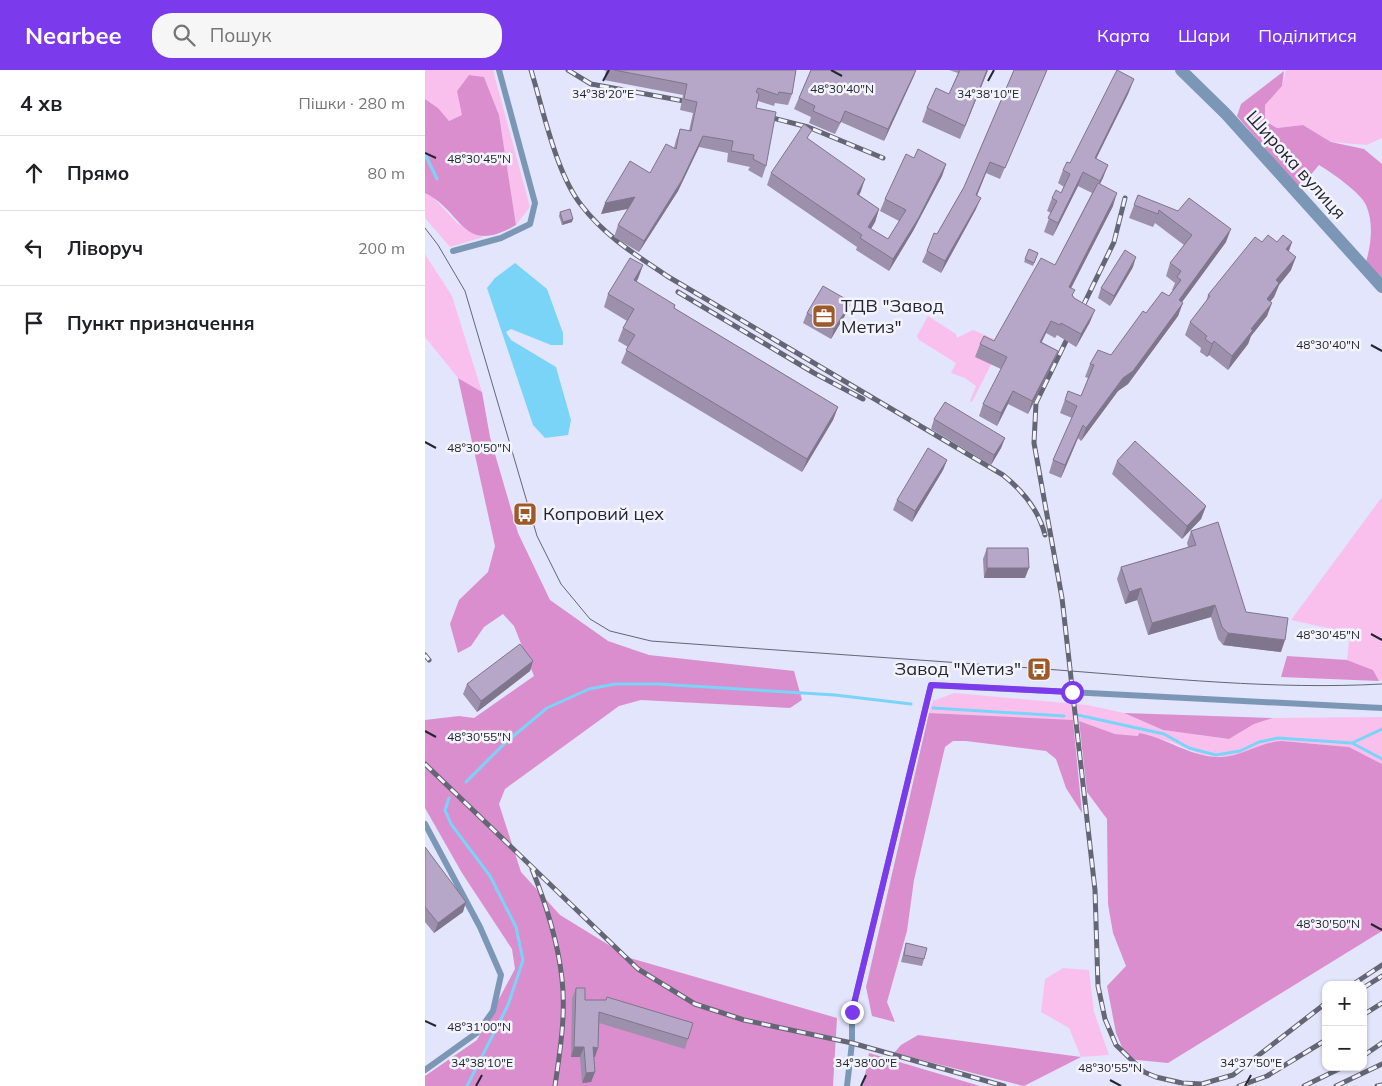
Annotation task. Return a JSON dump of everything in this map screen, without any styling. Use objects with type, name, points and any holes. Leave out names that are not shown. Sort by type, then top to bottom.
[{"type":"street","name":"Широка вулиця","points":[[1181,70],[1226,114],[1382,286]]},
{"type":"lane","points":[[453,251],[501,238],[529,224],[535,203],[499,70]]},
{"type":"lane","points":[[847,1086],[853,1043],[852,1012],[931,685],[1382,708]]},
{"type":"lane","points":[[425,824],[480,927],[501,975],[493,1011],[478,1032],[425,1070]]},
{"type":"shaded area","points":[[425,70],[493,70],[530,207],[516,225],[499,115],[484,77],[469,75],[457,91],[463,115],[449,121],[438,108],[425,99]]},
{"type":"shaded area","points":[[1286,70],[1382,70],[1382,138],[1367,145],[1331,142],[1303,125],[1277,128],[1265,121],[1265,105],[1282,86]]},
{"type":"shaded area","points":[[1284,71],[1282,86],[1265,105],[1265,121],[1277,128],[1303,125],[1331,142],[1364,149],[1382,164],[1382,280],[1366,262],[1371,226],[1369,212],[1363,200],[1352,189],[1319,165],[1308,178],[1302,192],[1237,116],[1241,104]]},
{"type":"shaded area","points":[[469,75],[484,77],[499,115],[516,225],[498,234],[484,236],[473,234],[438,201],[425,193],[425,99],[438,108],[449,121],[462,115],[457,91]]},
{"type":"shaded area","points":[[425,193],[433,197],[457,223],[483,237],[450,247],[425,218]]},
{"type":"shaded area","points":[[425,254],[452,296],[482,392],[458,378],[425,337]]},
{"type":"shaded area","points":[[928,316],[956,334],[957,338],[973,330],[997,340],[998,351],[972,402],[970,401],[976,386],[965,378],[951,373],[956,363],[919,340],[917,336]]},
{"type":"shaded area","points":[[458,378],[482,392],[490,437],[518,533],[550,600],[608,641],[649,655],[794,671],[802,700],[790,708],[641,700],[619,706],[505,789],[499,804],[521,872],[560,915],[630,958],[837,1018],[833,1086],[425,1086],[425,1076],[477,1040],[515,969],[512,949],[462,873],[425,808],[425,720],[459,716],[474,718],[534,676],[514,626],[503,614],[484,627],[471,646],[458,653],[450,624],[459,600],[488,572],[495,546]]},
{"type":"shaded area","points":[[1382,497],[1382,680],[1379,681],[1373,670],[1347,660],[1350,633],[1291,620]]},
{"type":"shaded area","points":[[1287,656],[1347,660],[1373,670],[1379,681],[1281,677]]},
{"type":"shaded area","points":[[954,693],[1087,705],[1124,713],[1163,730],[1229,739],[1254,724],[1273,718],[1382,717],[1382,764],[1349,747],[1282,741],[1273,742],[1231,757],[1202,755],[1171,742],[1139,733],[1138,736],[1115,734],[1079,721],[929,713],[933,701]]},
{"type":"shaded area","points":[[929,713],[1073,720],[1082,813],[1066,788],[1056,759],[1046,751],[966,741],[953,741],[945,747],[914,880],[907,931],[887,1002],[895,1022],[872,1016],[866,987]]},
{"type":"shaded area","points":[[1124,713],[1273,718],[1254,724],[1229,739],[1163,730]]},
{"type":"shaded area","points":[[1079,721],[1115,734],[1138,736],[1139,733],[1149,735],[1189,751],[1209,756],[1236,755],[1266,744],[1282,741],[1349,747],[1382,764],[1382,931],[1168,1063],[1127,1059],[1116,1033],[1107,986],[1126,966],[1113,933],[1108,904],[1107,819],[1087,792]]},
{"type":"shaded area","points":[[1063,968],[1089,970],[1094,1012],[1109,1055],[1081,1057],[1069,1028],[1041,1012],[1045,979]]},
{"type":"shaded area","points":[[918,1035],[1081,1057],[1024,1086],[894,1053],[901,1045]]},
{"type":"shaded area","points":[[869,1053],[980,1086],[863,1086]]},
{"type":"water","points":[[515,263],[547,289],[563,333],[563,345],[551,345],[511,329],[506,332],[511,340],[556,367],[571,420],[568,435],[545,438],[533,425],[487,288],[495,278]]},
{"type":"building","points":[[614,70],[796,70],[792,94],[779,92],[778,95],[758,88],[756,92],[759,94],[756,108],[776,112],[766,166],[753,159],[754,155],[731,151],[733,141],[703,136],[682,180],[644,241],[618,225],[635,197],[605,203],[630,161],[650,173],[666,144],[676,149],[680,129],[691,131],[697,102],[684,99],[687,84]]},
{"type":"building","points":[[811,70],[916,70],[888,129],[845,111],[840,123],[813,111],[815,106],[799,98]]},
{"type":"building","points":[[960,70],[987,70],[965,126],[927,108],[936,88],[949,94]]},
{"type":"building","points":[[1014,70],[1047,70],[1005,168],[990,162],[976,195],[981,198],[945,261],[927,251],[934,233],[937,234],[964,187]]},
{"type":"building","points":[[1117,70],[1134,79],[1095,158],[1108,165],[1100,181],[1083,172],[1058,223],[1048,218],[1057,201],[1052,198],[1056,190],[1061,193],[1070,174],[1063,170],[1067,162],[1070,163]]},
{"type":"building","points":[[804,124],[812,130],[807,138],[865,179],[857,194],[879,209],[868,227],[888,239],[906,210],[885,199],[906,154],[914,158],[918,149],[946,164],[918,219],[893,259],[860,238],[862,235],[771,173]]},
{"type":"building","points":[[1098,183],[1117,193],[1069,287],[1075,290],[1072,295],[1074,298],[1095,310],[1081,334],[1061,323],[1060,325],[1051,321],[1040,342],[1058,351],[1032,401],[1013,391],[1001,413],[983,404],[1007,357],[980,344],[984,336],[994,341],[1041,258],[1055,265]]},
{"type":"building","points":[[1138,195],[1178,211],[1189,198],[1231,229],[1179,300],[1183,303],[1133,371],[1123,378],[1086,428],[1083,425],[1065,465],[1053,460],[1077,406],[1065,400],[1068,391],[1081,396],[1094,365],[1090,364],[1098,350],[1111,355],[1143,311],[1146,313],[1162,292],[1169,296],[1181,280],[1177,277],[1181,271],[1170,263],[1192,235],[1159,210],[1158,214],[1134,205]]},
{"type":"building","points":[[570,209],[573,219],[563,222],[560,212]]},
{"type":"building","points":[[1268,235],[1277,242],[1283,235],[1292,242],[1286,249],[1296,257],[1276,280],[1279,283],[1267,299],[1272,303],[1232,356],[1214,341],[1212,344],[1205,339],[1207,336],[1190,322],[1210,296],[1208,295],[1255,237],[1262,242]]},
{"type":"building","points":[[1029,249],[1038,253],[1034,263],[1025,259]]},
{"type":"building","points":[[1125,250],[1136,257],[1114,296],[1101,288]]},
{"type":"building","points":[[630,258],[643,265],[634,280],[675,305],[674,308],[838,407],[807,459],[626,350],[635,335],[623,328],[634,309],[608,294]]},
{"type":"building","points":[[823,286],[851,302],[834,329],[807,313]]},
{"type":"building","points":[[945,402],[1005,438],[994,455],[934,419]]},
{"type":"building","points":[[1135,441],[1206,506],[1187,526],[1117,461]]},
{"type":"building","points":[[928,448],[947,460],[915,511],[897,500]]},
{"type":"building","points":[[1218,522],[1246,612],[1288,618],[1285,640],[1228,633],[1222,627],[1215,605],[1152,623],[1141,588],[1129,592],[1121,567],[1196,545],[1191,531]]},
{"type":"building","points":[[987,548],[1028,548],[1029,568],[987,568]]},
{"type":"building","points":[[520,644],[533,661],[481,701],[467,684]]},
{"type":"building","points":[[425,847],[466,902],[438,923],[425,907]]},
{"type":"building","points":[[906,943],[927,948],[924,959],[904,955]]},
{"type":"building","points":[[576,988],[585,988],[585,1000],[606,1000],[607,997],[693,1023],[688,1039],[599,1012],[598,1048],[593,1047],[595,1072],[586,1073],[584,1047],[574,1047]]},
{"type":"waterway","points":[[425,154],[437,179]]},
{"type":"waterway","points":[[466,782],[505,743],[547,708],[589,689],[615,684],[658,684],[835,695],[911,704]]},
{"type":"waterway","points":[[933,708],[1064,716]]},
{"type":"waterway","points":[[1078,715],[1164,734],[1189,748],[1216,755],[1240,751],[1259,742],[1278,738],[1352,743],[1382,759]]},
{"type":"waterway","points":[[1352,743],[1382,729]]},
{"type":"waterway","points":[[449,798],[445,810],[451,824],[490,876],[516,927],[523,960],[508,1005],[467,1086]]},
{"type":"tram line","points":[[425,228],[438,245],[465,291],[537,536],[561,584],[590,619],[610,631],[651,641],[1179,680],[1302,685],[1382,684]]},
{"type":"railway","points":[[531,70],[551,141],[565,177],[582,206],[601,227],[621,244],[667,276],[1003,475],[1017,487],[1034,509],[1045,535]]},
{"type":"railway","points":[[568,70],[591,84],[695,103]]},
{"type":"railway","points":[[761,115],[808,127],[883,158]]},
{"type":"railway","points":[[1125,198],[1114,242],[1036,403],[1034,443],[1062,598],[1095,890],[1098,986],[1105,1019],[1116,1045],[1144,1072],[1182,1083],[1202,1084],[1233,1075],[1322,1006]]},
{"type":"railway","points":[[678,292],[814,373],[863,399]]},
{"type":"railway","points":[[425,655],[429,660]]},
{"type":"railway","points":[[425,764],[638,969],[695,1004],[744,1020],[852,1043],[1004,1086]]},
{"type":"railway","points":[[532,869],[551,923],[562,979],[563,1019],[555,1086]]},
{"type":"railway","points":[[1358,981],[1382,965]]},
{"type":"railway","points":[[1367,985],[1382,976]]},
{"type":"railway","points":[[1367,1012],[1382,1003]]},
{"type":"railway","points":[[1239,1086],[1267,1076],[1322,1042]]},
{"type":"railway","points":[[1367,1053],[1382,1043]]},
{"type":"railway","points":[[1336,1086],[1382,1064]]},
{"type":"railway","points":[[1304,1086],[1335,1071]]},
{"type":"railway","points":[[1377,1086],[1382,1085]]},
{"type":"place","name":"ТДВ \"Завод Метиз\"","points":[[824,316]]},
{"type":"place","name":"Копровий цех","points":[[525,514]]},
{"type":"place","name":"Завод \"Метиз\"","points":[[1039,669]]},
{"type":"route","points":[[852,1012],[931,685],[1072,692]]}]
